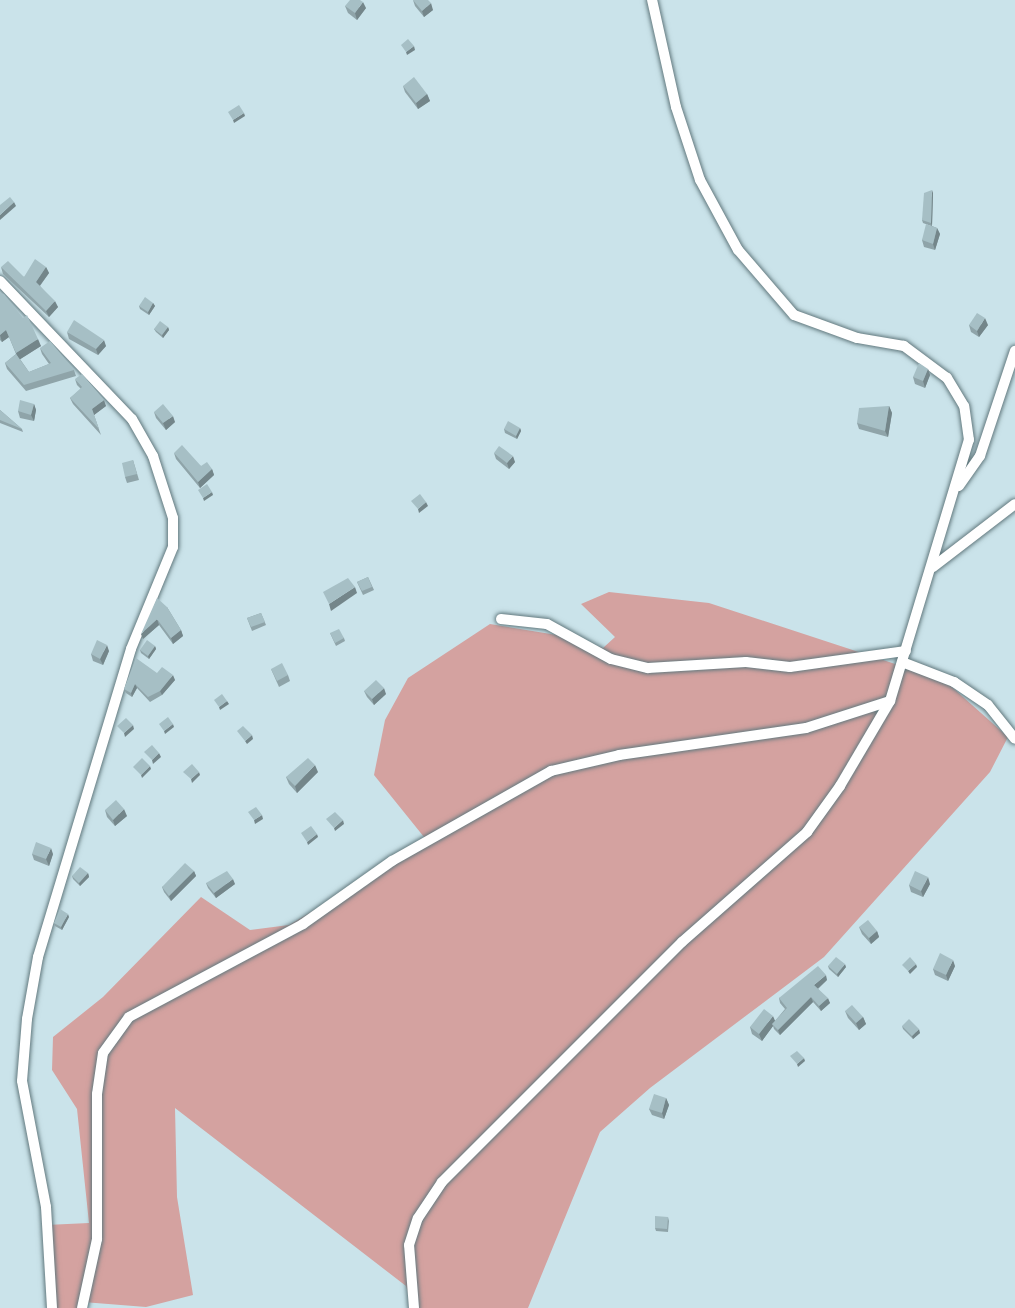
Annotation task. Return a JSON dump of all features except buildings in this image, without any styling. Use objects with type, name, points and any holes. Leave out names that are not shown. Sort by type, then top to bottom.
[{"type":"street","points":[[414,1308],[409,1245],[418,1218],[442,1182],[682,942],[807,832],[890,701],[969,440],[964,406],[947,378],[904,346],[857,339],[794,315],[738,250],[700,180],[676,107],[652,0]]},
{"type":"street","points":[[0,281],[132,419],[153,456],[173,518],[173,547],[131,649],[38,957],[27,1019],[22,1081],[46,1207],[52,1308]]},
{"type":"street","points":[[953,494],[980,456],[1015,351]]},
{"type":"street","points":[[932,567],[1015,504]]},
{"type":"street","points":[[501,619],[547,624],[611,659],[648,668],[746,662],[790,666],[904,657],[954,682],[988,705],[1015,739]]},
{"type":"street","points":[[82,1308],[97,1239],[97,1094],[103,1053],[129,1017],[303,924],[392,861],[551,771],[619,755],[806,728],[890,701]]},
{"type":"shaded area","points":[[609,592],[709,603],[944,680],[1008,737],[990,772],[824,957],[650,1088],[600,1132],[528,1308],[412,1308],[406,1286],[175,1108],[177,1197],[193,1295],[146,1307],[83,1302],[82,1308],[49,1308],[46,1225],[89,1223],[77,1109],[52,1070],[53,1037],[103,997],[201,897],[250,930],[289,925],[428,842],[374,775],[385,720],[408,678],[490,624],[569,637],[603,648],[615,637],[581,604]]}]
